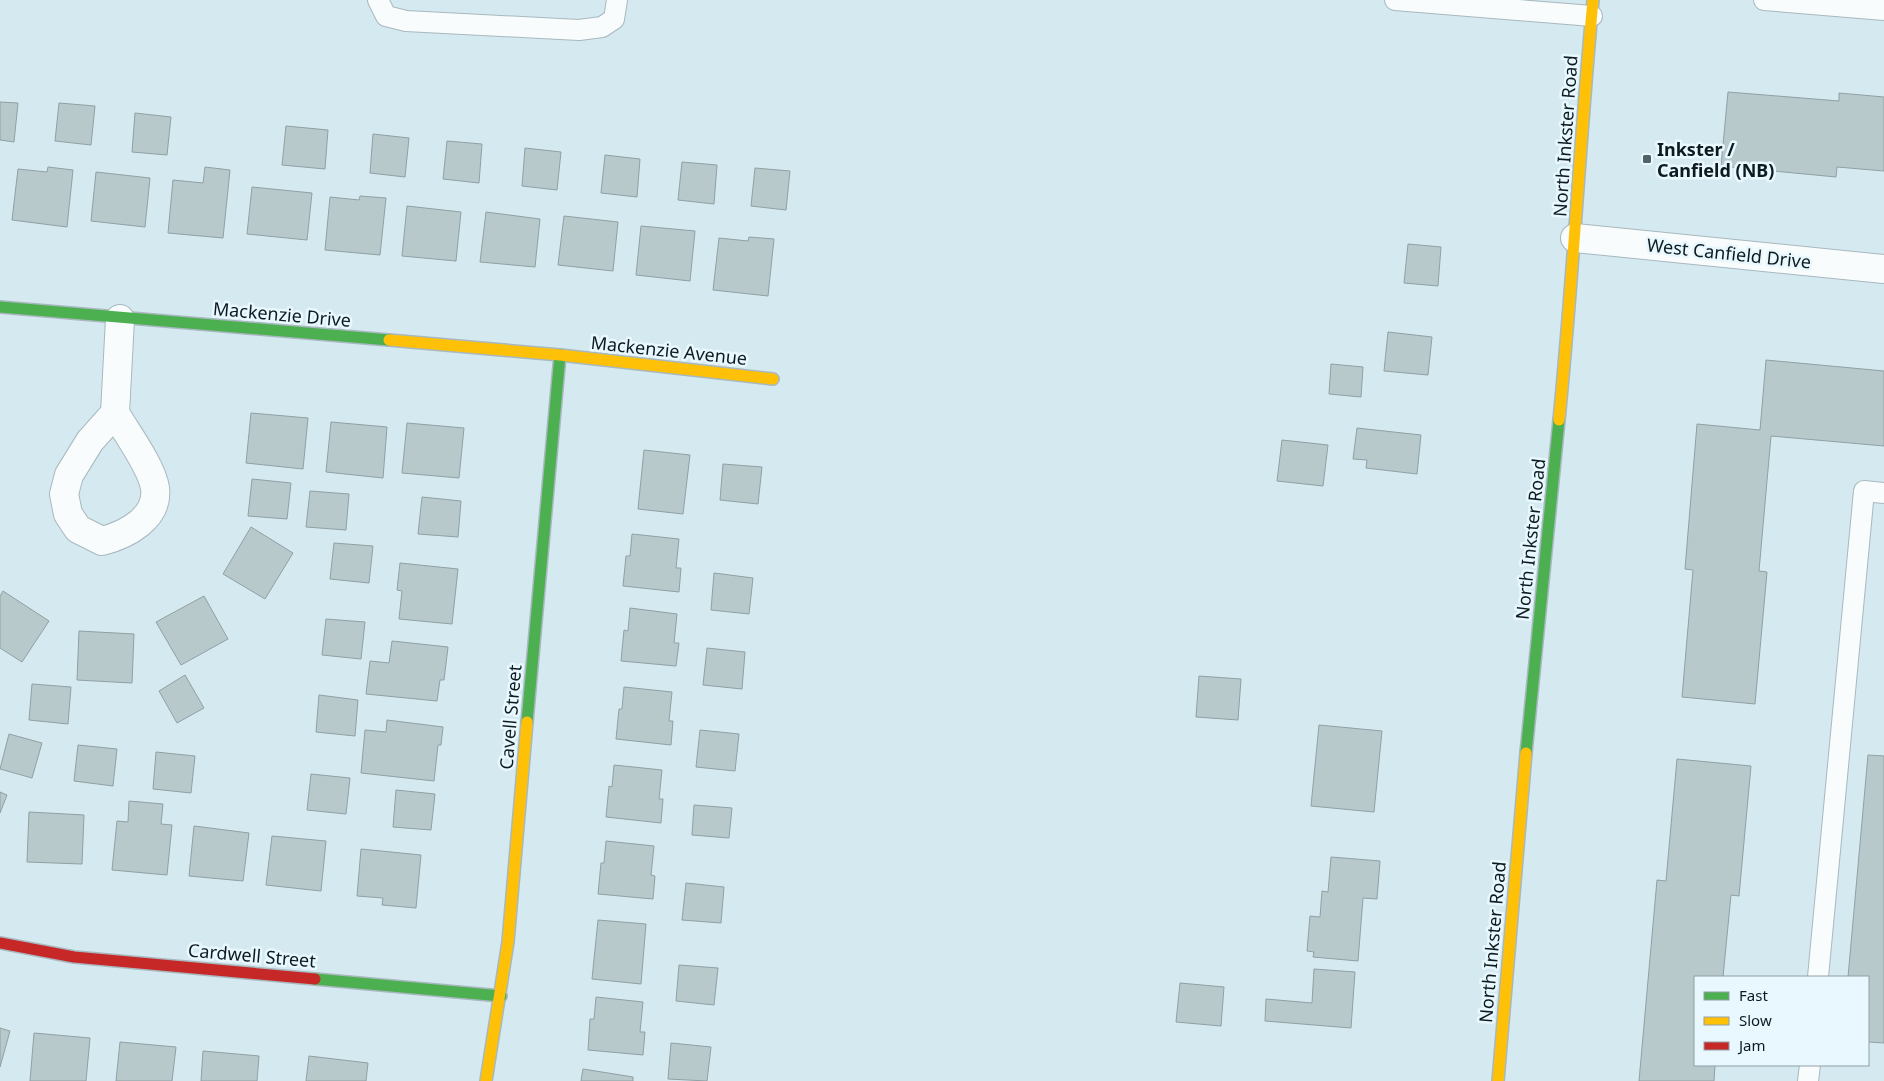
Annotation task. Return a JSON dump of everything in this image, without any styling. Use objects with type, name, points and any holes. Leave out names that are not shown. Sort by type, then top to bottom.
[{"type":"street","name":"North Inkster Road","points":[[1498,1081],[1528,730],[1569,320],[1592,8]]},
{"type":"street","name":"West Canfield Drive","points":[[1574,238],[1884,269]]},
{"type":"street","name":"Mackenzie Drive","points":[[0,307],[120,319],[560,355]]},
{"type":"street","points":[[115,413],[120,319]]},
{"type":"street","name":"Mackenzie Avenue","points":[[560,355],[774,379]]},
{"type":"street","name":"Cavell Street","points":[[486,1081],[501,996],[509,932],[560,355]]},
{"type":"street","name":"Cardwell Street","points":[[0,943],[74,957],[501,996]]},
{"type":"lane","points":[[378,0],[386,16],[406,21],[579,30],[602,27],[614,19],[617,0]]},
{"type":"lane","points":[[1395,0],[1592,8]]},
{"type":"lane","points":[[1764,0],[1884,10]]},
{"type":"lane","points":[[1818,976],[1864,491],[1884,493]]},
{"type":"lane","points":[[1808,1081],[1810,1066]]},
{"type":"building","points":[[1728,92],[1839,101],[1839,93],[1884,97],[1884,171],[1837,167],[1836,177],[1721,166]]},
{"type":"building","points":[[0,102],[18,103],[14,142],[0,140]]},
{"type":"building","points":[[59,103],[95,106],[91,145],[55,141]]},
{"type":"building","points":[[135,113],[171,117],[167,155],[132,152]]},
{"type":"building","points":[[286,126],[328,130],[325,169],[282,165]]},
{"type":"building","points":[[373,134],[409,138],[405,177],[370,173]]},
{"type":"building","points":[[447,141],[482,144],[479,183],[443,179]]},
{"type":"building","points":[[525,148],[561,152],[557,190],[522,186]]},
{"type":"building","points":[[605,155],[640,159],[637,197],[601,193]]},
{"type":"building","points":[[682,162],[717,165],[714,204],[678,200]]},
{"type":"building","points":[[48,167],[73,170],[67,227],[12,220],[18,169],[47,172]]},
{"type":"building","points":[[205,167],[230,170],[223,238],[168,233],[173,180],[203,183]]},
{"type":"building","points":[[755,168],[790,171],[786,210],[751,206]]},
{"type":"building","points":[[96,172],[150,178],[145,227],[91,221]]},
{"type":"building","points":[[252,187],[312,193],[307,240],[247,234]]},
{"type":"building","points":[[360,196],[386,198],[380,255],[325,250],[330,197],[359,200]]},
{"type":"building","points":[[407,206],[461,212],[456,261],[402,256]]},
{"type":"building","points":[[486,212],[540,219],[535,267],[480,262]]},
{"type":"building","points":[[564,216],[618,222],[613,271],[558,265]]},
{"type":"building","points":[[641,226],[695,231],[690,281],[636,275]]},
{"type":"building","points":[[749,237],[774,239],[768,296],[713,290],[719,238],[748,241]]},
{"type":"building","points":[[1408,244],[1441,247],[1438,286],[1404,283]]},
{"type":"building","points":[[1388,332],[1432,337],[1428,375],[1384,371]]},
{"type":"building","points":[[1766,360],[1884,371],[1884,446],[1771,436],[1759,571],[1767,572],[1755,704],[1682,697],[1693,570],[1685,569],[1697,424],[1760,430]]},
{"type":"building","points":[[1331,364],[1363,367],[1361,397],[1329,394]]},
{"type":"building","points":[[251,413],[308,418],[303,469],[246,463]]},
{"type":"building","points":[[331,422],[387,427],[383,478],[326,472]]},
{"type":"building","points":[[407,423],[464,428],[459,478],[402,473]]},
{"type":"building","points":[[1357,428],[1421,435],[1417,474],[1366,468],[1367,460],[1353,459]]},
{"type":"building","points":[[1282,440],[1328,445],[1323,486],[1277,481]]},
{"type":"building","points":[[644,450],[690,455],[683,514],[638,509]]},
{"type":"building","points":[[723,464],[762,467],[758,504],[720,500]]},
{"type":"building","points":[[252,479],[291,483],[287,519],[248,516]]},
{"type":"building","points":[[310,491],[349,494],[346,530],[306,527]]},
{"type":"building","points":[[422,497],[461,501],[458,537],[418,534]]},
{"type":"building","points":[[251,527],[293,553],[265,599],[223,574]]},
{"type":"building","points":[[632,534],[679,539],[676,568],[681,568],[679,592],[623,586],[626,556],[630,556]]},
{"type":"building","points":[[334,543],[373,546],[369,583],[330,579]]},
{"type":"building","points":[[400,563],[458,569],[452,624],[399,619],[402,591],[397,590]]},
{"type":"building","points":[[714,573],[753,578],[749,614],[711,610]]},
{"type":"building","points":[[3,591],[49,621],[22,662],[0,648],[0,596]]},
{"type":"building","points":[[204,596],[228,639],[181,665],[156,622]]},
{"type":"building","points":[[630,608],[677,614],[674,643],[679,643],[676,666],[621,661],[624,630],[628,631]]},
{"type":"building","points":[[326,619],[365,622],[361,659],[322,655]]},
{"type":"building","points":[[79,631],[134,634],[132,683],[77,680]]},
{"type":"building","points":[[392,641],[448,647],[444,680],[440,680],[437,701],[366,694],[370,661],[389,663]]},
{"type":"building","points":[[707,648],[745,652],[742,689],[703,685]]},
{"type":"building","points":[[185,675],[204,708],[177,723],[159,691]]},
{"type":"building","points":[[1199,676],[1241,679],[1238,720],[1196,717]]},
{"type":"building","points":[[32,684],[71,687],[68,724],[29,720]]},
{"type":"building","points":[[624,687],[672,692],[669,721],[673,721],[671,745],[616,739],[619,709],[622,709]]},
{"type":"building","points":[[319,695],[358,700],[355,736],[316,732]]},
{"type":"building","points":[[387,720],[443,727],[441,745],[438,745],[434,781],[361,773],[365,730],[386,732]]},
{"type":"building","points":[[1319,725],[1382,731],[1374,812],[1311,806]]},
{"type":"building","points":[[700,730],[739,734],[735,771],[696,767]]},
{"type":"building","points":[[9,734],[42,743],[32,778],[0,769]]},
{"type":"building","points":[[78,745],[117,749],[113,786],[74,781]]},
{"type":"building","points":[[156,752],[195,756],[191,793],[153,789]]},
{"type":"building","points":[[1868,755],[1884,756],[1884,1043],[1869,1042],[1869,976],[1848,976]]},
{"type":"building","points":[[1677,759],[1751,766],[1739,896],[1731,895],[1723,976],[1694,976],[1694,1066],[1715,1066],[1714,1081],[1639,1081],[1657,880],[1666,881]]},
{"type":"building","points":[[614,765],[662,770],[659,799],[663,799],[661,823],[606,817],[609,786],[612,787]]},
{"type":"building","points":[[311,774],[350,778],[346,814],[307,810]]},
{"type":"building","points":[[396,790],[435,794],[431,830],[393,827]]},
{"type":"building","points":[[0,792],[7,795],[0,813]]},
{"type":"building","points":[[129,801],[163,804],[161,824],[172,825],[167,875],[112,870],[117,821],[128,822]]},
{"type":"building","points":[[694,805],[732,808],[729,838],[692,835]]},
{"type":"building","points":[[29,812],[84,815],[82,864],[27,862]]},
{"type":"building","points":[[194,826],[249,833],[243,881],[189,876]]},
{"type":"building","points":[[272,836],[326,841],[321,891],[266,885]]},
{"type":"building","points":[[606,841],[654,846],[651,875],[655,876],[653,899],[598,894],[601,863],[604,863]]},
{"type":"building","points":[[361,849],[421,855],[416,908],[382,905],[383,898],[357,896]]},
{"type":"building","points":[[1331,857],[1380,861],[1377,899],[1363,898],[1358,961],[1313,957],[1314,952],[1307,951],[1310,916],[1320,917],[1322,891],[1328,892]]},
{"type":"building","points":[[686,883],[724,887],[721,923],[682,920]]},
{"type":"building","points":[[598,920],[646,924],[641,984],[592,979]]},
{"type":"building","points":[[679,965],[718,968],[714,1005],[676,1001]]},
{"type":"building","points":[[1314,969],[1355,972],[1351,1028],[1265,1021],[1266,999],[1312,1003]]},
{"type":"building","points":[[1180,983],[1224,987],[1221,1026],[1176,1022]]},
{"type":"building","points":[[596,997],[643,1002],[640,1032],[645,1032],[643,1055],[588,1050],[590,1019],[594,1019]]},
{"type":"building","points":[[0,1028],[10,1031],[0,1067]]},
{"type":"building","points":[[34,1033],[90,1038],[86,1081],[30,1081]]},
{"type":"building","points":[[120,1042],[176,1047],[172,1081],[116,1081]]},
{"type":"building","points":[[671,1043],[711,1047],[707,1081],[668,1079]]},
{"type":"building","points":[[203,1051],[259,1056],[257,1081],[201,1081]]},
{"type":"building","points":[[309,1056],[368,1063],[366,1081],[306,1081]]},
{"type":"building","points":[[583,1069],[633,1077],[633,1081],[581,1081]]},
{"type":"traffic: fast","points":[[0,307],[389,340]]},
{"type":"traffic: fast","points":[[527,722],[560,355]]},
{"type":"traffic: fast","points":[[1526,753],[1559,420]]},
{"type":"traffic: fast","points":[[315,979],[501,996]]},
{"type":"traffic: slow","points":[[1559,420],[1593,0]]},
{"type":"traffic: slow","points":[[389,340],[560,355],[773,379]]},
{"type":"traffic: slow","points":[[486,1081],[508,942],[527,722]]},
{"type":"traffic: slow","points":[[1498,1081],[1526,753]]},
{"type":"traffic: jam","points":[[0,943],[74,957],[315,979]]},
{"type":"place","name":"Inkster / Canfield (NB)","points":[[1647,159]]}]
